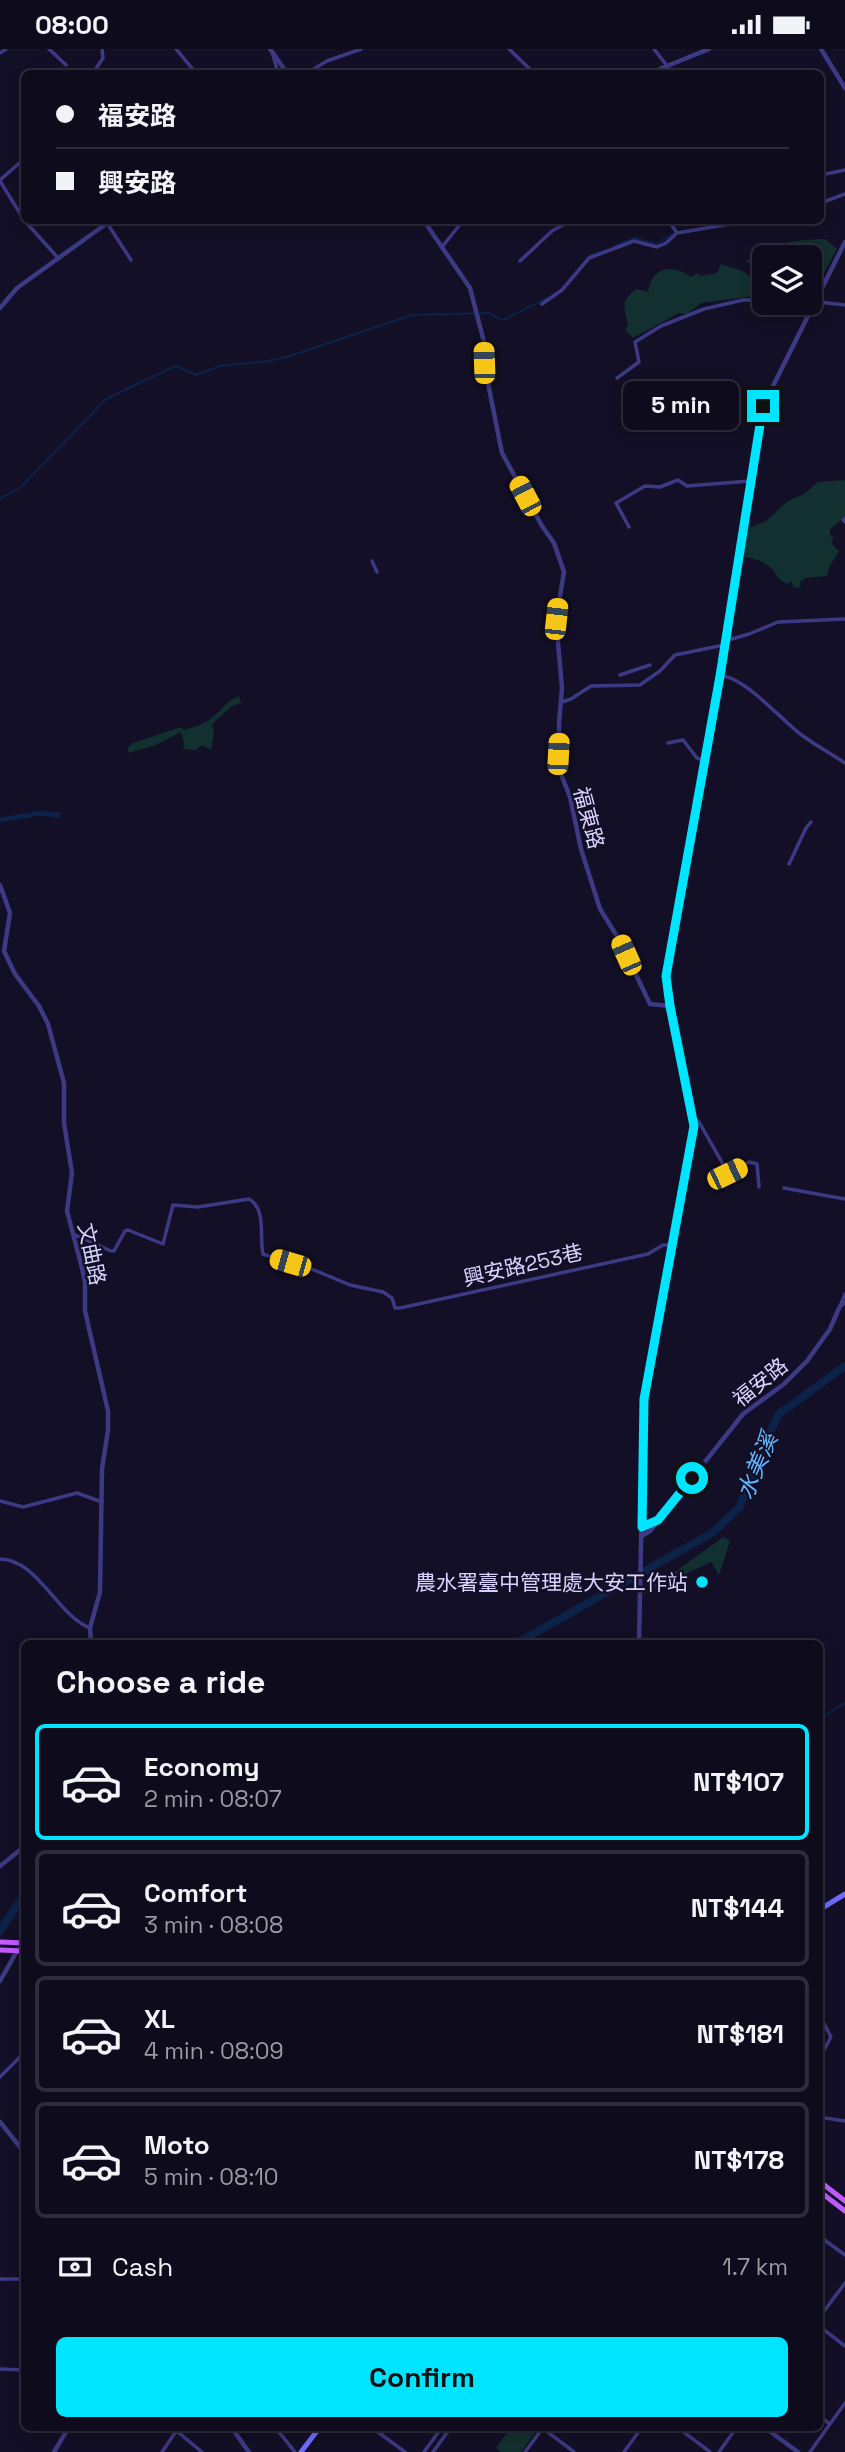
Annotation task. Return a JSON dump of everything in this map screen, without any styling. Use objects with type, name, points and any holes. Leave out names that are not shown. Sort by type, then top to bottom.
[{"type":"main road","points":[[823,1908],[845,1894]]},
{"type":"main road","points":[[0,1942],[21,1944]]},
{"type":"main road","points":[[0,1950],[21,1951]]},
{"type":"main road","points":[[823,2184],[845,2201]]},
{"type":"main road","points":[[823,2194],[845,2211]]},
{"type":"main road","points":[[301,2452],[317,2431]]},
{"type":"street","points":[[0,53],[6,49]]},
{"type":"street","points":[[49,49],[66,65]]},
{"type":"street","points":[[95,70],[103,58],[102,49]]},
{"type":"street","points":[[176,49],[193,70]]},
{"type":"street","points":[[312,70],[327,61],[361,49]]},
{"type":"street","points":[[509,49],[531,70]]},
{"type":"street","points":[[654,49],[668,67]]},
{"type":"street","points":[[659,70],[709,49]]},
{"type":"street","points":[[821,49],[845,88]]},
{"type":"street","points":[[272,52],[277,70]]},
{"type":"street","points":[[272,52],[285,70]]},
{"type":"street","points":[[21,162],[0,180],[21,214]]},
{"type":"street","points":[[824,174],[845,170]]},
{"type":"street","points":[[824,202],[845,194]]},
{"type":"street","points":[[28,224],[58,258]]},
{"type":"street","points":[[0,308],[17,288],[105,224]]},
{"type":"street","points":[[109,224],[131,260]]},
{"type":"street","name":"福東路","points":[[426,224],[470,288],[484,342],[484,363],[502,453],[554,543],[563,566],[556,619],[562,702],[559,769],[570,797],[581,849],[600,909],[620,941],[650,1004],[670,1006]]},
{"type":"street","points":[[442,247],[459,224]]},
{"type":"street","points":[[520,261],[552,231],[565,224]]},
{"type":"street","points":[[671,224],[677,233]]},
{"type":"street","points":[[542,304],[562,290],[589,258],[634,241],[661,246],[677,233],[730,224]]},
{"type":"street","points":[[822,284],[845,242]]},
{"type":"street","points":[[617,378],[639,362],[635,342],[660,326],[724,303],[752,301]]},
{"type":"street","points":[[822,303],[845,305]]},
{"type":"street","points":[[639,1640],[644,1399],[694,1126],[666,976],[720,676],[763,406],[806,315]]},
{"type":"street","points":[[629,527],[616,503],[645,486],[660,487],[678,480],[687,486],[750,481]]},
{"type":"street","points":[[372,561],[377,572]]},
{"type":"street","points":[[562,702],[591,686],[640,685],[660,671],[675,655],[725,643],[778,622],[845,619]]},
{"type":"street","points":[[620,675],[650,664]]},
{"type":"street","points":[[720,676],[726,675],[749,689],[798,733],[845,763]]},
{"type":"street","points":[[668,743],[683,740],[697,758],[705,761]]},
{"type":"street","points":[[789,864],[811,822]]},
{"type":"street","name":"文曲路","points":[[0,885],[10,913],[4,951],[15,974],[39,1006],[48,1024],[64,1083],[64,1123],[72,1173],[67,1211],[82,1268],[85,1311],[108,1411],[102,1469],[100,1593],[90,1628],[91,1640]]},
{"type":"street","points":[[694,1119],[699,1122],[727,1174],[749,1162],[757,1164],[759,1187]]},
{"type":"street","points":[[784,1188],[845,1199]]},
{"type":"street","name":"興安路253巷","points":[[71,1233],[111,1251],[114,1251],[128,1230],[163,1244],[173,1205],[198,1207],[249,1199],[256,1204],[262,1228],[263,1254],[350,1285],[387,1293],[396,1308],[648,1254],[663,1245],[673,1245]]},
{"type":"street","name":"福安路","points":[[641,1536],[650,1531],[743,1414],[783,1384],[807,1361],[830,1329],[845,1294]]},
{"type":"street","points":[[840,1306],[845,1302]]},
{"type":"street","points":[[0,1501],[23,1507],[77,1493],[102,1502]]},
{"type":"street","name":"福安路","points":[[642,1527],[658,1520]]},
{"type":"street","points":[[0,1559],[9,1559],[26,1570],[46,1587],[71,1616],[81,1625],[90,1628]]},
{"type":"street","points":[[0,1866],[21,1849]]},
{"type":"street","points":[[0,1981],[21,1947]]},
{"type":"street","points":[[823,2022],[831,2038],[823,2052]]},
{"type":"street","points":[[0,2077],[21,2056]]},
{"type":"street","points":[[823,2118],[845,2121]]},
{"type":"street","points":[[0,2122],[21,2148]]},
{"type":"street","points":[[823,2239],[845,2255]]},
{"type":"street","points":[[0,2279],[21,2280]]},
{"type":"street","points":[[823,2313],[845,2283]]},
{"type":"street","points":[[823,2329],[845,2346]]},
{"type":"street","points":[[0,2369],[21,2370]]},
{"type":"street","points":[[810,2452],[845,2403]]},
{"type":"street","points":[[823,2419],[830,2424]]},
{"type":"street","points":[[57,2451],[67,2431]]},
{"type":"street","points":[[162,2452],[174,2431]]},
{"type":"street","points":[[179,2431],[202,2452]]},
{"type":"street","points":[[234,2431],[249,2452]]},
{"type":"street","points":[[278,2431],[295,2452]]},
{"type":"street","points":[[377,2431],[405,2452]]},
{"type":"street","points":[[424,2452],[439,2431]]},
{"type":"street","points":[[433,2452],[448,2431]]},
{"type":"street","points":[[524,2452],[540,2431]]},
{"type":"street","points":[[546,2431],[574,2452]]},
{"type":"street","points":[[624,2452],[639,2431]]},
{"type":"street","points":[[682,2431],[710,2452]]},
{"type":"street","points":[[719,2452],[734,2431]]},
{"type":"street","points":[[769,2431],[798,2452]]},
{"type":"green space","points":[[825,239],[837,249],[822,277],[822,245],[777,245]]},
{"type":"green space","points":[[721,264],[741,270],[751,280],[752,296],[701,303],[687,314],[679,313],[633,338],[625,330],[628,325],[625,301],[636,289],[648,292],[653,277],[658,273],[670,269],[691,277],[697,273],[700,276],[717,273]]},
{"type":"green space","points":[[845,480],[845,516],[830,530],[830,535],[834,538],[831,543],[839,551],[827,576],[806,578],[800,582],[801,587],[794,588],[791,581],[787,584],[765,564],[740,556],[746,529],[766,521],[788,501],[804,494],[818,482]]},
{"type":"green space","points":[[239,696],[241,703],[232,706],[212,724],[214,733],[211,750],[202,745],[196,750],[183,749],[181,732],[156,745],[128,753],[128,748],[133,743],[205,722]]},
{"type":"green space","points":[[723,1537],[730,1541],[719,1575],[711,1562],[644,1593],[643,1591],[668,1577]]},
{"type":"green space","points":[[508,2431],[537,2431],[521,2452],[501,2452],[496,2448]]},
{"type":"waterway","points":[[615,246],[634,238],[657,244],[674,233]]},
{"type":"waterway","points":[[590,255],[604,251]]},
{"type":"waterway","points":[[0,499],[21,487],[106,399],[176,366],[196,375],[220,366],[269,361],[412,315],[489,313],[501,320],[549,297]]},
{"type":"waterway","points":[[0,820],[41,813],[58,815]]},
{"type":"waterway","name":"水美溪","points":[[522,1640],[712,1533],[739,1508],[779,1414],[845,1366]]},
{"type":"waterway","points":[[823,1717],[845,1703]]},
{"type":"waterway","name":"水美溪","points":[[0,1931],[21,1900]]},
{"type":"place","name":"農水署臺中管理處大安工作站","points":[[702,1582]]},
{"type":"route","points":[[692,1478],[658,1520],[642,1527],[644,1399],[694,1126],[666,976],[720,676],[763,406]]}]
